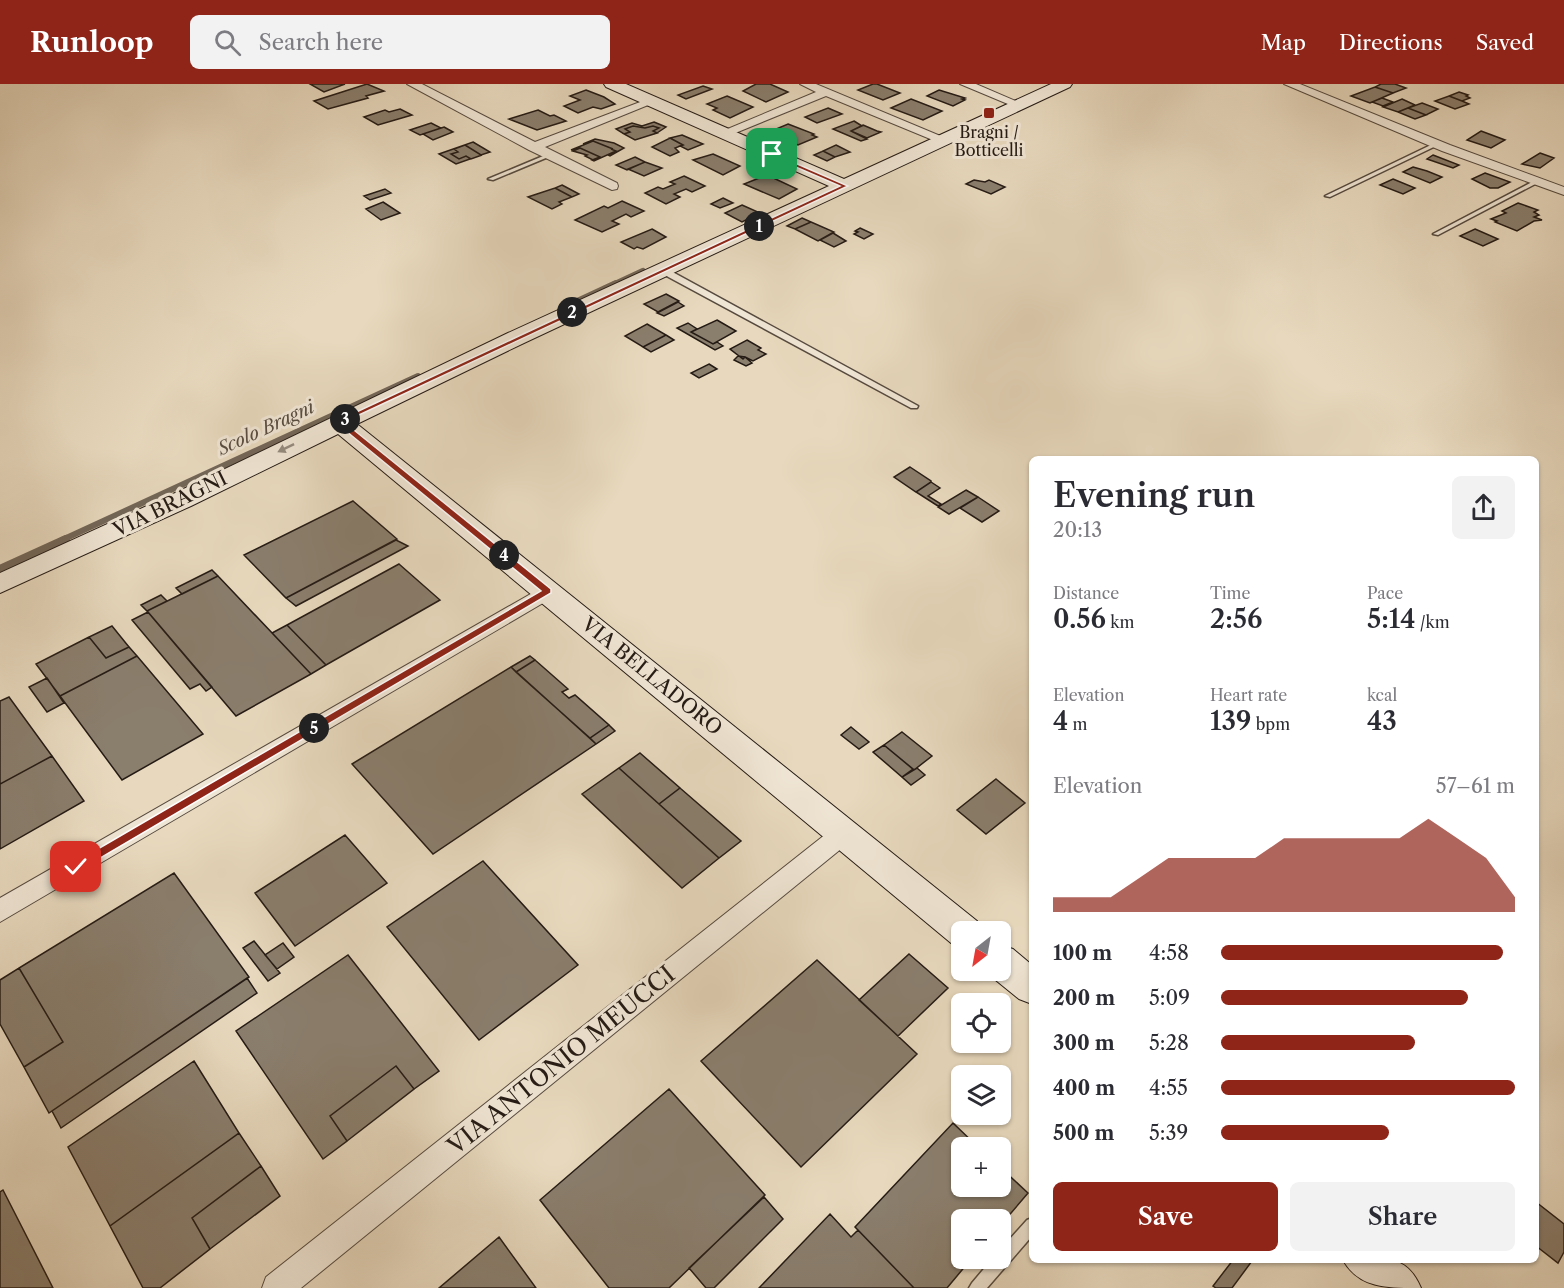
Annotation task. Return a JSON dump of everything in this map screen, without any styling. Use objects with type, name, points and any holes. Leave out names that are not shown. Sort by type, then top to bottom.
[{"type":"street","points":[[413,84],[612,186]]},
{"type":"street","points":[[612,84],[845,186]]},
{"type":"street","points":[[806,84],[944,140]]},
{"type":"street","points":[[966,84],[1019,105]]},
{"type":"street","name":"VIA BRAGNI","points":[[0,603],[344,434],[516,338],[1064,84]]},
{"type":"street","points":[[1290,84],[1437,144],[1564,191]]},
{"type":"street","points":[[724,133],[826,92]]},
{"type":"street","points":[[532,147],[652,101]]},
{"type":"street","name":"VIA BRAGNI","points":[[0,584],[182,500],[344,434]]},
{"type":"street","name":"VIA BELLADORO","points":[[344,434],[548,591],[951,921]]},
{"type":"street","points":[[0,911],[548,591]]},
{"type":"street","name":"VIA ANTONIO MEUCCI","points":[[277,1288],[844,833]]},
{"type":"street","points":[[1011,970],[1029,985]]},
{"type":"street","points":[[1369,1263],[1399,1288]]},
{"type":"lane","points":[[1328,196],[1437,144]]},
{"type":"lane","points":[[491,178],[550,155]]},
{"type":"lane","points":[[1436,234],[1538,181]]},
{"type":"lane","points":[[664,271],[914,406]]},
{"type":"lane","points":[[977,1288],[1029,1228]]},
{"type":"building","points":[[310,84],[345,84],[324,92]]},
{"type":"building","points":[[367,84],[384,91],[328,109],[314,101]]},
{"type":"building","points":[[756,84],[770,84],[788,92],[766,102],[743,91]]},
{"type":"building","points":[[873,84],[900,93],[883,100],[858,90]]},
{"type":"building","points":[[1381,84],[1395,84],[1406,88],[1393,93],[1375,87]]},
{"type":"building","points":[[703,86],[712,89],[686,99],[678,95]]},
{"type":"building","points":[[1375,87],[1393,93],[1370,103],[1351,96]]},
{"type":"building","points":[[586,90],[615,104],[601,109],[593,107],[578,113],[564,106],[580,100],[570,96]]},
{"type":"building","points":[[939,90],[965,98],[962,99],[965,100],[953,106],[927,96]]},
{"type":"building","points":[[1459,92],[1470,98],[1462,101],[1449,96]]},
{"type":"building","points":[[727,96],[753,107],[730,118],[713,110],[717,108],[707,104]]},
{"type":"building","points":[[1449,96],[1469,104],[1455,109],[1435,101]]},
{"type":"building","points":[[1382,98],[1393,102],[1383,106],[1372,102]]},
{"type":"building","points":[[911,99],[942,111],[923,120],[891,108]]},
{"type":"building","points":[[1402,99],[1415,105],[1398,112],[1383,107]]},
{"type":"building","points":[[1422,103],[1438,109],[1426,115],[1408,108]]},
{"type":"building","points":[[828,108],[842,114],[817,123],[805,117]]},
{"type":"building","points":[[1408,108],[1426,115],[1415,119],[1398,112]]},
{"type":"building","points":[[400,109],[412,115],[378,125],[364,117],[385,110],[389,112]]},
{"type":"building","points":[[538,110],[566,121],[537,130],[509,119]]},
{"type":"building","points":[[854,121],[862,126],[851,131],[867,139],[861,141],[833,129]]},
{"type":"building","points":[[654,122],[666,127],[657,133],[653,131],[659,128],[653,126],[645,128],[633,126],[625,129],[630,132],[624,134],[616,129],[632,123],[642,126]]},
{"type":"building","points":[[431,123],[441,128],[420,135],[410,130]]},
{"type":"building","points":[[788,124],[817,137],[798,145],[769,132]]},
{"type":"building","points":[[863,125],[881,132],[867,138],[851,131]]},
{"type":"building","points":[[633,126],[659,128],[653,131],[657,133],[635,140],[624,134],[630,132],[625,129]]},
{"type":"building","points":[[444,127],[453,132],[433,140],[423,134]]},
{"type":"building","points":[[1481,131],[1505,140],[1491,148],[1467,140]]},
{"type":"building","points":[[682,135],[703,144],[688,150],[670,138]]},
{"type":"building","points":[[670,138],[683,145],[675,148],[679,152],[670,156],[652,147]]},
{"type":"building","points":[[595,139],[614,143],[624,148],[610,156],[608,155],[616,151],[593,141],[583,144]]},
{"type":"building","points":[[593,141],[616,151],[594,161],[592,160],[600,157],[580,148],[571,150]]},
{"type":"building","points":[[473,142],[490,152],[481,155],[465,145],[454,149],[458,152],[451,154],[459,159],[466,156],[470,159],[456,164],[439,154]]},
{"type":"building","points":[[465,145],[482,155],[471,159],[466,156],[459,159],[451,154],[458,152],[454,149]]},
{"type":"building","points":[[836,145],[850,152],[835,157],[823,151]]},
{"type":"building","points":[[580,148],[600,157],[593,160],[585,156],[587,155],[573,151]]},
{"type":"building","points":[[823,151],[835,157],[827,161],[814,155]]},
{"type":"building","points":[[1540,153],[1554,158],[1540,168],[1522,164]]},
{"type":"building","points":[[713,154],[740,166],[723,175],[693,160]]},
{"type":"building","points":[[1433,155],[1459,165],[1453,168],[1427,159]]},
{"type":"building","points":[[635,157],[645,162],[627,170],[616,165]]},
{"type":"building","points":[[645,162],[662,168],[644,176],[628,169]]},
{"type":"building","points":[[1413,167],[1442,177],[1430,183],[1403,172]]},
{"type":"building","points":[[1485,173],[1510,182],[1498,188],[1490,188],[1472,179]]},
{"type":"building","points":[[767,175],[797,189],[779,199],[744,184]]},
{"type":"building","points":[[684,176],[705,186],[692,192],[686,189],[674,194],[680,197],[666,204],[645,193],[658,187],[663,189],[675,184],[670,182]]},
{"type":"building","points":[[1393,179],[1415,188],[1403,194],[1380,185]]},
{"type":"building","points":[[974,180],[985,182],[989,180],[1005,187],[991,194],[966,184]]},
{"type":"building","points":[[562,185],[579,194],[572,197],[555,188]]},
{"type":"building","points":[[555,188],[572,197],[559,202],[562,204],[552,209],[528,197]]},
{"type":"building","points":[[385,189],[391,193],[370,200],[364,196]]},
{"type":"building","points":[[723,198],[733,203],[720,208],[711,204]]},
{"type":"building","points":[[622,201],[644,211],[631,217],[626,214],[612,221],[619,224],[602,232],[575,220],[604,206],[608,208]]},
{"type":"building","points":[[383,202],[400,213],[381,220],[366,209]]},
{"type":"building","points":[[1518,203],[1538,210],[1534,212],[1539,215],[1534,217],[1542,220],[1534,221],[1517,231],[1491,219],[1506,213],[1502,211]]},
{"type":"building","points":[[742,205],[760,213],[742,222],[725,213]]},
{"type":"building","points":[[802,218],[811,222],[795,229],[787,226]]},
{"type":"building","points":[[811,222],[834,232],[818,241],[795,229]]},
{"type":"building","points":[[860,228],[873,234],[864,239],[854,234]]},
{"type":"building","points":[[652,229],[666,237],[643,249],[637,247],[634,249],[621,242]]},
{"type":"building","points":[[1475,229],[1498,239],[1483,246],[1460,236]]},
{"type":"building","points":[[833,233],[846,241],[834,247],[820,240]]},
{"type":"building","points":[[666,294],[679,301],[658,312],[644,304]]},
{"type":"building","points":[[678,302],[684,306],[664,316],[657,313]]},
{"type":"building","points":[[717,320],[736,331],[713,344],[691,332]]},
{"type":"building","points":[[688,323],[697,329],[691,332],[713,344],[717,342],[723,346],[715,350],[677,328]]},
{"type":"building","points":[[647,324],[666,335],[643,347],[625,336]]},
{"type":"building","points":[[666,335],[674,340],[651,352],[643,347]]},
{"type":"building","points":[[747,340],[761,348],[758,350],[766,354],[753,361],[745,357],[743,359],[730,349]]},
{"type":"building","points":[[738,356],[745,357],[752,363],[746,366],[734,360]]},
{"type":"building","points":[[709,364],[717,369],[699,378],[691,373]]},
{"type":"building","points":[[910,467],[931,482],[916,492],[894,477]]},
{"type":"building","points":[[931,482],[940,488],[928,496],[941,504],[938,506],[916,492]]},
{"type":"building","points":[[966,490],[978,497],[949,514],[938,507]]},
{"type":"building","points":[[978,497],[999,511],[982,522],[960,508]]},
{"type":"building","points":[[353,501],[397,539],[286,598],[244,555]]},
{"type":"building","points":[[396,540],[408,546],[296,606],[286,598]]},
{"type":"building","points":[[399,564],[440,600],[326,665],[287,625]]},
{"type":"building","points":[[212,570],[218,576],[182,594],[176,588]]},
{"type":"building","points":[[218,576],[311,674],[236,716],[147,611]]},
{"type":"building","points":[[161,595],[167,601],[147,611],[141,605]]},
{"type":"building","points":[[148,612],[212,687],[206,691],[200,684],[190,689],[132,620]]},
{"type":"building","points":[[287,625],[326,665],[311,674],[272,633]]},
{"type":"building","points":[[112,626],[129,647],[106,658],[89,637]]},
{"type":"building","points":[[89,637],[106,658],[129,647],[137,656],[60,696],[36,664]]},
{"type":"building","points":[[137,656],[203,734],[122,780],[60,696]]},
{"type":"building","points":[[530,656],[535,660],[516,672],[511,667]]},
{"type":"building","points":[[535,660],[568,689],[562,692],[569,698],[575,695],[609,725],[590,738],[516,672]]},
{"type":"building","points":[[511,667],[596,744],[433,854],[352,764]]},
{"type":"building","points":[[47,678],[64,703],[47,712],[29,687]]},
{"type":"building","points":[[9,697],[52,756],[0,784],[0,701]]},
{"type":"building","points":[[609,725],[615,731],[596,744],[590,738]]},
{"type":"building","points":[[851,727],[869,742],[859,749],[841,735]]},
{"type":"building","points":[[902,732],[932,756],[914,770],[884,745]]},
{"type":"building","points":[[884,745],[913,769],[902,777],[873,752]]},
{"type":"building","points":[[640,753],[680,788],[659,804],[619,768]]},
{"type":"building","points":[[52,756],[84,801],[0,849],[0,784]]},
{"type":"building","points":[[619,768],[719,858],[682,888],[582,794]]},
{"type":"building","points":[[917,768],[925,775],[911,785],[902,777]]},
{"type":"building","points":[[996,779],[1025,803],[986,834],[957,810]]},
{"type":"building","points":[[680,788],[741,841],[719,858],[659,804]]},
{"type":"building","points":[[345,835],[387,883],[295,946],[255,893]]},
{"type":"building","points":[[483,861],[578,965],[479,1040],[387,927]]},
{"type":"building","points":[[174,873],[249,977],[49,1113],[24,1067],[63,1042],[19,968]]},
{"type":"building","points":[[254,941],[280,973],[268,981],[243,948]]},
{"type":"building","points":[[283,943],[294,957],[277,969],[265,955]]},
{"type":"building","points":[[909,954],[948,988],[898,1036],[859,1000]]},
{"type":"building","points":[[348,955],[439,1071],[414,1089],[396,1066],[330,1116],[347,1141],[323,1159],[236,1031]]},
{"type":"building","points":[[817,960],[917,1054],[801,1167],[701,1061]]},
{"type":"building","points":[[19,968],[63,1042],[24,1067],[0,1024],[0,980]]},
{"type":"building","points":[[247,978],[257,993],[61,1128],[52,1111]]},
{"type":"building","points":[[194,1061],[239,1133],[110,1226],[68,1147]]},
{"type":"building","points":[[396,1066],[414,1089],[347,1141],[330,1116]]},
{"type":"building","points":[[669,1089],[765,1195],[669,1288],[609,1288],[540,1200]]},
{"type":"building","points":[[951,1125],[955,1125],[968,1137],[951,1137],[951,1197],[1011,1197],[1011,1177],[1028,1193],[1011,1213],[1011,1209],[951,1209],[951,1269],[963,1269],[947,1288],[914,1288],[855,1227]]},
{"type":"building","points":[[239,1133],[261,1166],[192,1218],[210,1249],[160,1288],[143,1288],[110,1226]]},
{"type":"building","points":[[261,1166],[280,1196],[210,1249],[192,1218]]},
{"type":"building","points":[[3,1190],[53,1288],[0,1288],[0,1192]]},
{"type":"building","points":[[764,1197],[783,1219],[714,1288],[706,1288],[689,1268]]},
{"type":"building","points":[[1539,1204],[1564,1224],[1564,1252],[1558,1263],[1539,1248]]},
{"type":"building","points":[[830,1214],[851,1237],[858,1230],[914,1288],[759,1288]]},
{"type":"building","points":[[499,1237],[536,1288],[439,1288]]},
{"type":"building","points":[[1231,1263],[1251,1263],[1232,1288],[1213,1286]]},
{"type":"waterway","name":"Scolo Bragni","points":[[613,284],[643,270]]},
{"type":"waterway","name":"Scolo Bragni","points":[[573,303],[616,283]]},
{"type":"waterway","name":"Scolo Bragni","points":[[62,540],[418,376]]},
{"type":"waterway","name":"Scolo Bragni","points":[[0,569],[66,539]]},
{"type":"place","name":"Bragni / Botticelli","points":[[989,113]]},
{"type":"route","points":[[76,867],[548,591],[339,422],[845,186],[772,154]]}]
